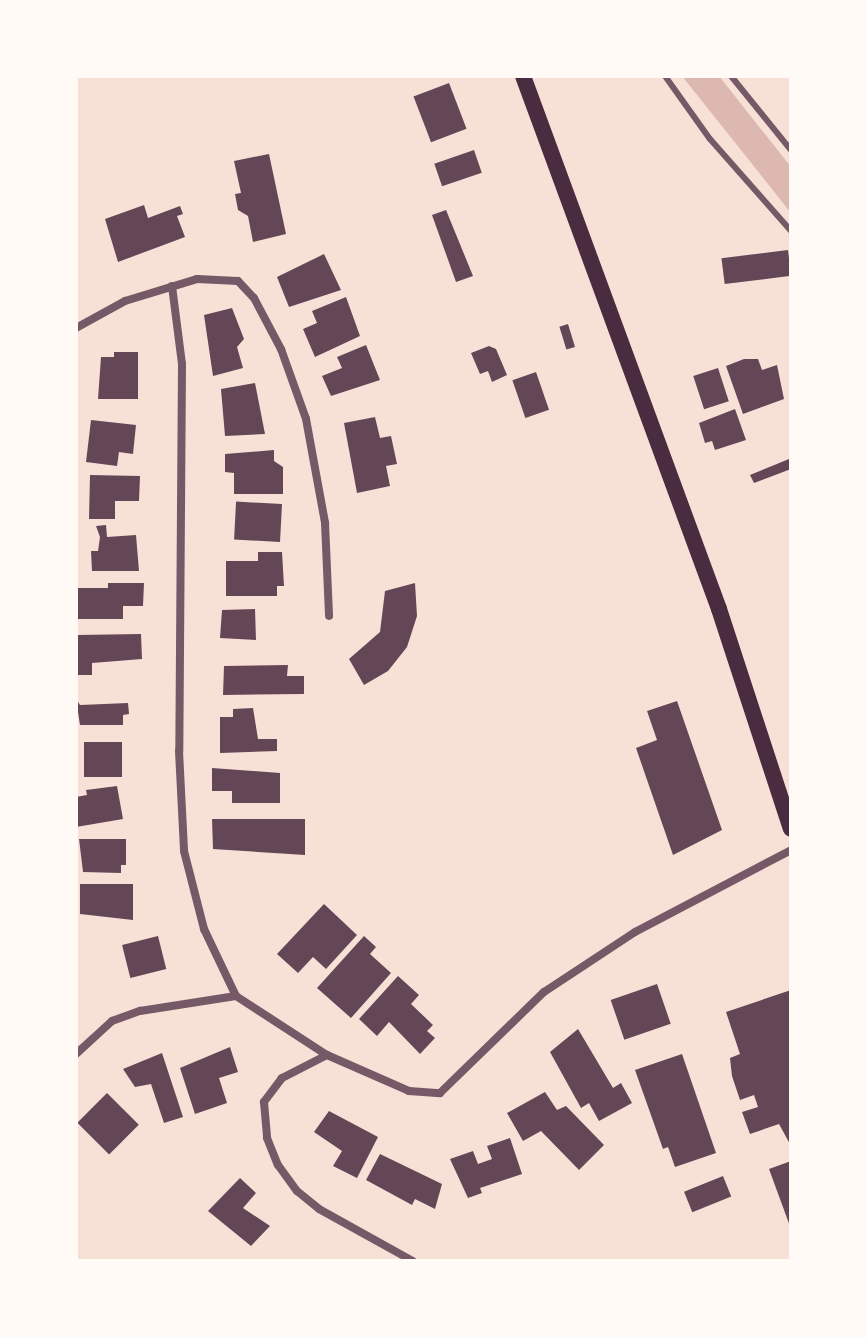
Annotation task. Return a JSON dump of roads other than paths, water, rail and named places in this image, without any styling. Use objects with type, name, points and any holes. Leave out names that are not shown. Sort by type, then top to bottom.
[{"type":"main road","points":[[523,76],[719,609],[791,829]]},
{"type":"street","points":[[76,328],[125,301],[172,286],[220,277],[238,281],[254,298],[281,349],[316,464],[325,523],[329,616]]},
{"type":"street","points":[[172,286],[182,364],[179,751],[184,851],[204,929],[236,996],[327,1055],[409,1091],[440,1093],[544,992],[635,932],[791,850]]},
{"type":"street","points":[[76,1054],[112,1021],[140,1011],[236,996]]},
{"type":"street","points":[[327,1055],[282,1078],[264,1102],[267,1138],[278,1165],[297,1191],[319,1209],[413,1261]]},
{"type":"lane","points":[[665,76],[710,139],[791,231]]},
{"type":"lane","points":[[731,76],[791,150]]}]
